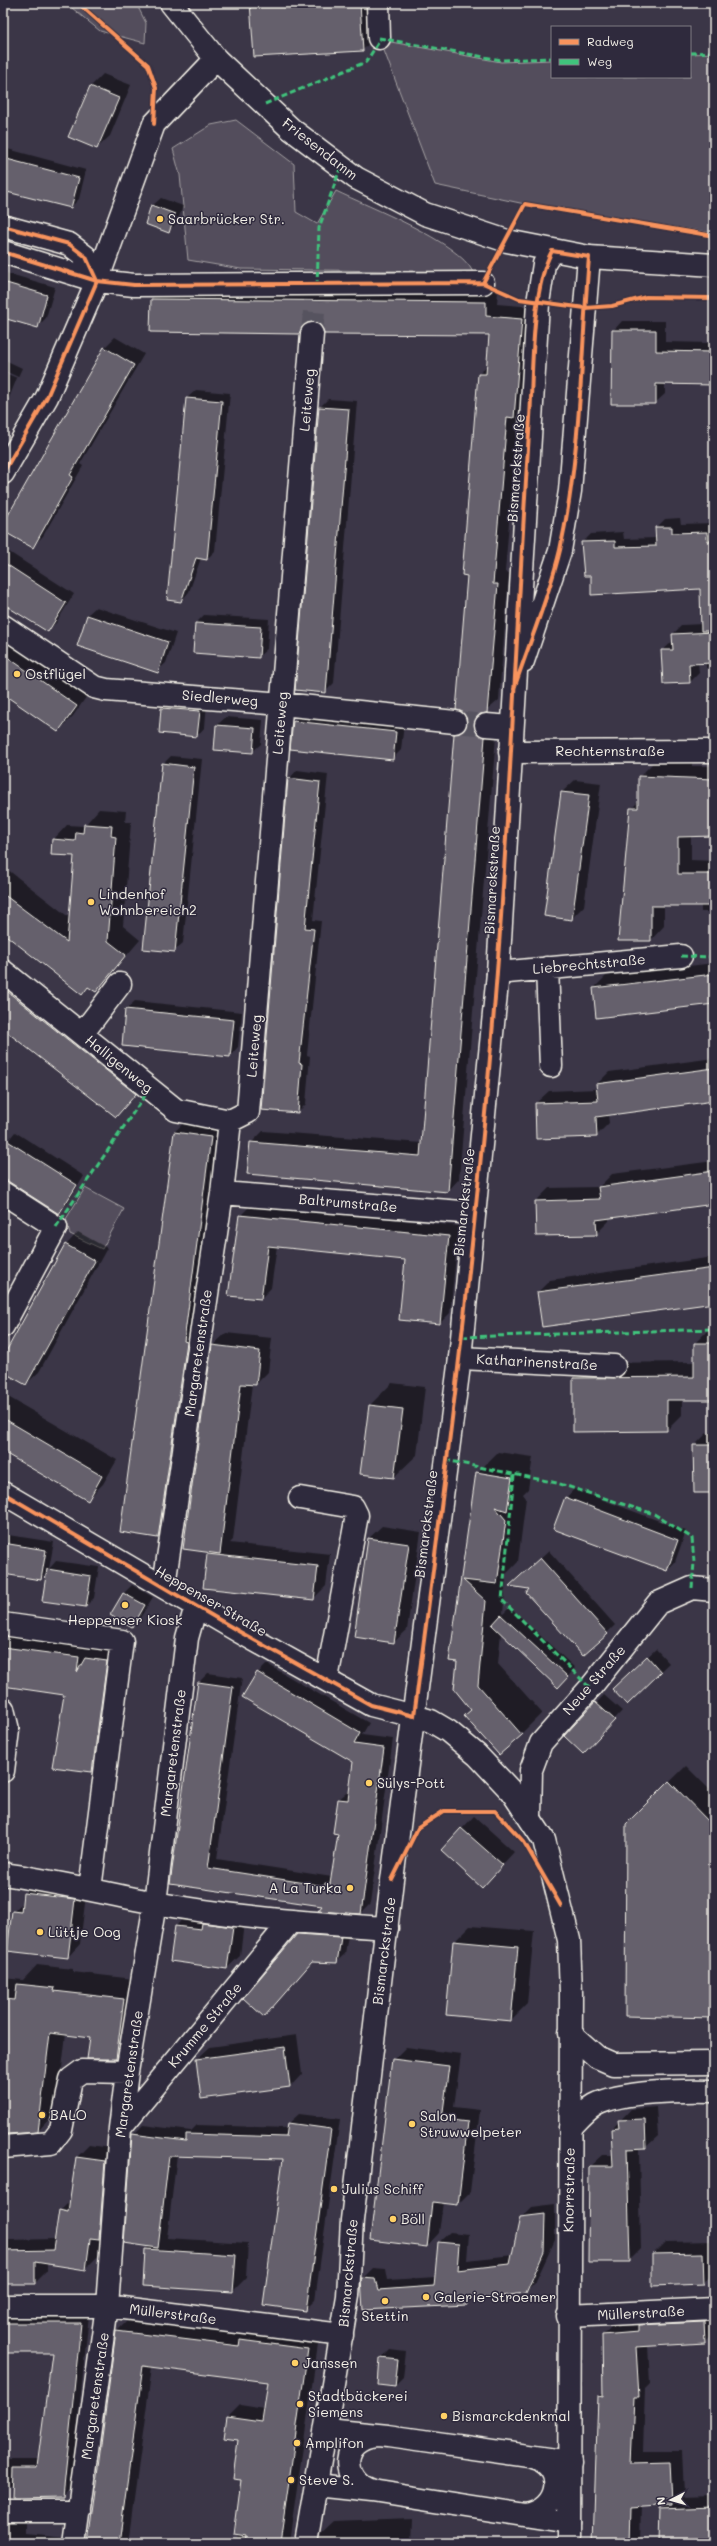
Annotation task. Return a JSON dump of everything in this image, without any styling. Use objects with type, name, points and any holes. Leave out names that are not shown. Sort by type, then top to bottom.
[{"type":"street","name":"Friesendamm","points":[[172,3],[216,59],[291,129],[356,178],[425,214],[506,241],[552,251],[589,257],[714,265]]},
{"type":"street","points":[[378,3],[380,38]]},
{"type":"street","points":[[3,473],[47,397],[97,281],[154,124],[216,59]]},
{"type":"street","points":[[3,226],[69,244],[86,257],[97,281]]},
{"type":"street","name":"Friesendamm","points":[[506,241],[529,260],[539,286]]},
{"type":"street","name":"Bismarckstraße","points":[[306,2543],[327,2430],[348,2296],[353,2212],[387,1928],[460,1358],[498,973],[539,286],[544,264],[552,251]]},
{"type":"street","points":[[3,252],[97,281],[141,286],[316,293],[483,284]]},
{"type":"street","name":"Bismarckstraße","points":[[514,689],[561,544],[570,491],[589,257]]},
{"type":"street","name":"Leiteweg","points":[[239,1117],[282,704],[312,334]]},
{"type":"street","name":"Siedlerweg","points":[[3,626],[94,687],[282,704],[455,722]]},
{"type":"street","points":[[486,725],[512,727]]},
{"type":"street","name":"Rechternstraße","points":[[510,752],[711,751]]},
{"type":"street","name":"Liebrechtstraße","points":[[498,973],[681,956]]},
{"type":"street","points":[[548,968],[551,1066]]},
{"type":"street","name":"Halligenweg","points":[[3,971],[176,1110],[239,1117]]},
{"type":"street","points":[[82,1034],[120,984]]},
{"type":"street","name":"Margaretenstraße","points":[[164,1585],[222,1192],[239,1117]]},
{"type":"street","name":"Baltrumstraße","points":[[222,1192],[474,1213]]},
{"type":"street","points":[[3,1193],[56,1227],[3,1326]]},
{"type":"street","name":"Katharinenstraße","points":[[460,1358],[614,1366]]},
{"type":"street","name":"Heppenser Straße","points":[[3,1493],[98,1550],[164,1585],[196,1606],[372,1705],[431,1721],[448,1732],[477,1755],[512,1792],[544,1840]]},
{"type":"street","points":[[300,1498],[354,1507],[358,1515],[327,1680]]},
{"type":"street","name":"Neue Straße","points":[[530,1818],[531,1770],[541,1743],[590,1688],[658,1603],[692,1588],[714,1590]]},
{"type":"street","name":"Margaretenstraße","points":[[74,2543],[107,2306],[120,2128],[127,2072],[155,1903],[187,1638],[196,1606]]},
{"type":"street","points":[[3,1624],[122,1641],[90,1889]]},
{"type":"street","points":[[3,1709],[8,1730],[3,1771]]},
{"type":"street","name":"Knorrstraße","points":[[544,1840],[569,1940],[569,2543]]},
{"type":"street","points":[[3,1874],[90,1889],[155,1903],[290,1922],[387,1928]]},
{"type":"street","name":"Krumme Straße","points":[[120,2128],[290,1922]]},
{"type":"street","points":[[570,2033],[597,2057],[613,2064],[712,2062]]},
{"type":"street","points":[[3,2147],[51,2143],[61,2130],[71,2079],[82,2071],[127,2072]]},
{"type":"street","points":[[570,2128],[595,2105],[627,2096],[688,2090],[714,2091]]},
{"type":"street","name":"Müllerstraße","points":[[3,2306],[107,2306],[342,2335]]},
{"type":"street","name":"Müllerstraße","points":[[568,2316],[714,2309]]},
{"type":"street","points":[[327,2430],[377,2435],[570,2462]]},
{"type":"street","points":[[372,2491],[364,2488],[351,2475],[349,2457],[351,2450],[362,2438],[377,2435]]},
{"type":"street","points":[[525,2515],[534,2514],[545,2508],[553,2498],[555,2489],[555,2480],[549,2467],[538,2458],[529,2456]]},
{"type":"street","points":[[316,2485],[372,2491],[569,2522]]},
{"type":"street","points":[[3,2511],[79,2511]]},
{"type":"shaded area","points":[[66,3],[136,3],[146,23],[145,43],[100,31]]},
{"type":"shaded area","points":[[380,40],[501,62],[551,60],[551,78],[691,78],[691,54],[714,53],[714,233],[525,204],[435,185]]},
{"type":"shaded area","points":[[236,120],[294,164],[296,212],[317,224],[336,191],[390,215],[432,237],[464,260],[473,272],[241,269],[188,260],[180,175],[173,149],[211,125]]},
{"type":"shaded area","points":[[85,1188],[124,1209],[102,1249],[70,1234],[66,1219]]},
{"type":"building","points":[[250,3],[360,3],[363,51],[254,57]]},
{"type":"building","points":[[90,86],[119,98],[97,149],[68,137]]},
{"type":"building","points":[[3,158],[79,178],[71,208],[3,191]]},
{"type":"building","name":"Saarbrücker Str.","points":[[151,205],[175,214],[169,233],[145,224]]},
{"type":"building","points":[[3,282],[47,295],[38,328],[3,318]]},
{"type":"building","points":[[151,299],[486,302],[486,316],[522,319],[514,418],[507,417],[493,584],[498,584],[487,713],[480,714],[474,724],[475,731],[485,737],[448,1192],[247,1174],[250,1142],[420,1156],[454,734],[465,730],[467,723],[463,712],[456,710],[467,576],[462,575],[478,374],[486,374],[489,335],[324,334],[319,324],[313,322],[302,327],[299,334],[150,332]]},
{"type":"building","points":[[612,330],[656,330],[656,351],[714,352],[714,385],[656,384],[656,404],[611,404]]},
{"type":"building","points":[[104,347],[134,365],[70,475],[73,477],[33,548],[3,531],[3,524]]},
{"type":"building","points":[[186,398],[222,401],[207,560],[196,558],[181,602],[167,600]]},
{"type":"building","points":[[319,407],[349,409],[326,693],[295,690]]},
{"type":"building","points":[[655,527],[672,527],[672,533],[707,532],[707,541],[714,541],[714,631],[701,631],[700,589],[591,595],[591,576],[584,576],[581,542],[615,541],[615,547],[656,546]]},
{"type":"building","points":[[3,562],[66,603],[48,632],[3,604]]},
{"type":"building","points":[[87,615],[168,642],[158,673],[77,646]]},
{"type":"building","points":[[195,623],[261,627],[259,658],[193,653]]},
{"type":"building","points":[[714,632],[714,663],[689,664],[690,683],[663,684],[661,650],[673,650],[672,634]]},
{"type":"building","name":"Ostflügel","points":[[3,654],[77,706],[58,732],[3,694]]},
{"type":"building","points":[[161,708],[200,711],[197,737],[159,733]]},
{"type":"building","points":[[293,721],[396,732],[393,760],[290,749]]},
{"type":"building","points":[[216,725],[255,728],[253,753],[214,750]]},
{"type":"building","points":[[162,763],[194,767],[175,952],[143,949]]},
{"type":"building","points":[[638,776],[714,779],[714,836],[678,837],[678,874],[714,874],[714,906],[651,906],[651,941],[618,941],[630,808],[638,808]]},
{"type":"building","points":[[288,778],[320,782],[305,928],[314,929],[299,1063],[302,1064],[298,1113],[261,1110]]},
{"type":"building","points":[[561,792],[589,795],[572,920],[544,916]]},
{"type":"building","name":"Lindenhof Wohnbereich2","points":[[84,824],[112,826],[111,836],[116,837],[108,941],[126,955],[96,992],[88,987],[82,995],[3,933],[3,894],[67,942],[74,856],[51,855],[52,839],[75,841],[76,832],[83,833]]},
{"type":"building","points":[[714,974],[714,1004],[596,1018],[593,988]]},
{"type":"building","points":[[3,988],[136,1094],[116,1117],[3,1029]]},
{"type":"building","points":[[125,1009],[234,1020],[230,1057],[122,1046]]},
{"type":"building","points":[[714,1068],[714,1101],[596,1117],[597,1137],[536,1139],[535,1103],[598,1101],[596,1084]]},
{"type":"building","points":[[174,1132],[211,1137],[184,1341],[187,1342],[158,1538],[120,1532]]},
{"type":"building","points":[[3,1138],[77,1185],[59,1214],[3,1178]]},
{"type":"building","points":[[714,1171],[714,1204],[596,1220],[597,1235],[536,1236],[535,1201],[600,1199],[598,1187]]},
{"type":"building","points":[[239,1215],[449,1236],[440,1324],[399,1320],[405,1260],[268,1246],[261,1299],[228,1296]]},
{"type":"building","points":[[65,1244],[95,1261],[26,1385],[3,1372],[3,1357]]},
{"type":"building","points":[[714,1268],[714,1303],[542,1327],[537,1292]]},
{"type":"building","points":[[694,1343],[714,1343],[714,1400],[667,1400],[667,1431],[573,1432],[573,1378],[694,1377]]},
{"type":"building","points":[[212,1345],[260,1351],[256,1385],[241,1384],[220,1554],[183,1549]]},
{"type":"building","points":[[369,1405],[403,1409],[394,1478],[360,1474]]},
{"type":"building","points":[[3,1418],[102,1476],[88,1501],[3,1452]]},
{"type":"building","points":[[693,1445],[714,1445],[714,1493],[694,1493]]},
{"type":"building","points":[[476,1472],[512,1478],[507,1511],[495,1507],[506,1520],[497,1584],[463,1580],[486,1601],[478,1685],[522,1735],[499,1755],[464,1716],[471,1710],[454,1689],[457,1662],[449,1661]]},
{"type":"building","points":[[565,1497],[678,1540],[667,1571],[553,1529]]},
{"type":"building","points":[[368,1538],[409,1544],[394,1643],[354,1637]]},
{"type":"building","points":[[3,1543],[46,1550],[41,1580],[3,1574]]},
{"type":"building","points":[[207,1554],[318,1566],[314,1600],[203,1588]]},
{"type":"building","points":[[540,1558],[608,1634],[583,1656],[526,1593],[529,1589],[509,1586]]},
{"type":"building","points":[[47,1569],[91,1576],[86,1607],[42,1601]]},
{"type":"building","points":[[123,1593],[145,1605],[132,1628],[110,1615]]},
{"type":"building","points":[[501,1615],[568,1677],[558,1688],[492,1625]]},
{"type":"building","points":[[3,1647],[79,1657],[77,1672],[85,1658],[107,1661],[92,1772],[52,1767],[64,1695],[3,1686]]},
{"type":"building","points":[[647,1656],[661,1672],[627,1705],[612,1689]]},
{"type":"building","points":[[257,1672],[360,1733],[354,1744],[384,1748],[361,1914],[318,1911],[322,1906],[170,1884],[198,1682],[233,1687],[208,1868],[325,1886],[325,1883],[330,1884],[338,1834],[333,1833],[338,1799],[348,1800],[353,1762],[242,1697]]},
{"type":"building","points":[[595,1702],[615,1720],[583,1754],[564,1736]]},
{"type":"building","points":[[669,1781],[714,1827],[714,2018],[625,2016],[626,1824]]},
{"type":"building","points":[[461,1828],[503,1865],[482,1888],[441,1850]]},
{"type":"building","name":"Lüttje Oog","points":[[23,1893],[75,1899],[68,1958],[7,1951],[12,1911],[21,1912]]},
{"type":"building","points":[[202,1923],[233,1927],[227,1969],[170,1961],[175,1926],[201,1929]]},
{"type":"building","points":[[297,1934],[341,1937],[337,1963],[312,1962],[264,2017],[243,1998]]},
{"type":"building","points":[[453,1941],[518,1947],[511,2021],[446,2015]]},
{"type":"building","points":[[17,1984],[55,1988],[54,1991],[124,1999],[116,2059],[87,2059],[90,2038],[50,2033],[38,2132],[3,2134],[3,1999],[15,2000]]},
{"type":"building","points":[[285,2047],[290,2087],[201,2099],[196,2059]]},
{"type":"building","points":[[392,2059],[449,2066],[442,2119],[468,2122],[458,2205],[432,2202],[427,2247],[370,2240]]},
{"type":"building","points":[[645,2119],[646,2148],[627,2149],[630,2262],[588,2262],[589,2166],[613,2166],[611,2129],[619,2128],[618,2120]]},
{"type":"building","points":[[288,2123],[331,2129],[306,2311],[263,2305],[283,2159],[169,2156],[158,2248],[124,2243],[132,2134],[186,2141],[186,2134],[286,2137]]},
{"type":"building","points":[[76,2157],[105,2161],[99,2240],[90,2239],[86,2270],[35,2262],[35,2284],[3,2284],[3,2251],[53,2250],[59,2210],[68,2212]]},
{"type":"building","points":[[545,2214],[544,2252],[526,2293],[467,2300],[467,2305],[363,2310],[361,2278],[375,2279],[378,2290],[434,2286],[438,2242],[459,2244],[457,2270],[510,2264],[520,2217]]},
{"type":"building","points":[[145,2249],[236,2255],[233,2292],[143,2286]]},
{"type":"building","points":[[703,2253],[704,2284],[652,2286],[652,2254]]},
{"type":"building","points":[[704,2322],[705,2343],[636,2347],[639,2397],[634,2397],[631,2463],[670,2462],[672,2505],[630,2508],[629,2543],[593,2543],[598,2396],[603,2397],[602,2335],[638,2332],[638,2325]]},
{"type":"building","points":[[3,2323],[81,2323],[63,2497],[12,2498],[13,2467],[37,2467],[52,2353],[3,2353]]},
{"type":"building","points":[[116,2331],[239,2346],[240,2340],[308,2349],[280,2543],[245,2543],[246,2536],[234,2534],[241,2480],[233,2479],[238,2440],[224,2438],[227,2417],[262,2422],[268,2382],[143,2366],[119,2543],[88,2543]]},
{"type":"building","points":[[380,2358],[398,2360],[395,2387],[378,2385]]},
{"type":"building","points":[[714,2507],[714,2543],[658,2543],[659,2509]]},
{"type":"tunnel","points":[[312,334],[315,301]]},
{"type":"tunnel","points":[[455,722],[486,725]]},
{"type":"marked path","points":[[379,38],[501,60],[551,58]]},
{"type":"marked path","points":[[265,104],[366,62],[380,40]]},
{"type":"marked path","points":[[691,53],[714,52]]},
{"type":"marked path","points":[[317,286],[319,228],[341,166]]},
{"type":"marked path","points":[[681,956],[714,957]]},
{"type":"marked path","points":[[56,1227],[150,1088]]},
{"type":"marked path","points":[[462,1337],[714,1329]]},
{"type":"marked path","points":[[445,1460],[557,1483],[654,1514],[692,1538],[694,1562],[692,1588]]},
{"type":"marked path","points":[[514,1475],[502,1600],[590,1688]]},
{"type":"cycle path","points":[[78,3],[148,65],[156,88],[154,124]]},
{"type":"cycle path","points":[[483,283],[525,204],[714,236]]},
{"type":"cycle path","points":[[3,226],[69,244],[86,257],[97,281]]},
{"type":"cycle path","points":[[3,1493],[240,1632],[371,1705],[414,1716],[455,1394],[479,1178],[498,962],[534,332],[540,287],[545,267],[552,251],[589,257],[576,441],[567,514],[560,550],[545,603],[514,689]]},
{"type":"cycle path","points":[[3,252],[97,281],[134,285],[483,283],[519,299],[585,308],[612,306],[646,297],[714,298]]},
{"type":"cycle path","points":[[3,473],[47,397],[97,281]]},
{"type":"cycle path","points":[[392,1880],[418,1828],[444,1811],[495,1811],[524,1842],[561,1906]]},
{"type":"place","name":"Saarbrücker Str.","points":[[160,219]]},
{"type":"place","name":"Ostflügel","points":[[17,674]]},
{"type":"place","name":"Lindenhof Wohnbereich2","points":[[91,902]]},
{"type":"place","name":"Heppenser Kiosk","points":[[125,1605]]},
{"type":"place","name":"Sülys-Pott","points":[[369,1783]]},
{"type":"place","name":"A La Turka","points":[[350,1888]]},
{"type":"place","name":"Lüttje Oog","points":[[40,1932]]},
{"type":"place","name":"BALO","points":[[42,2115]]},
{"type":"place","name":"Salon Struwwelpeter","points":[[412,2124]]},
{"type":"place","name":"Julius Schiff","points":[[334,2189]]},
{"type":"place","name":"Böll","points":[[393,2219]]},
{"type":"place","name":"Galerie-Stroemer","points":[[426,2297]]},
{"type":"place","name":"Stettin","points":[[385,2301]]},
{"type":"place","name":"Janssen","points":[[295,2363]]},
{"type":"place","name":"Stadtbäckerei Siemens","points":[[300,2404]]},
{"type":"place","name":"Bismarckdenkmal","points":[[444,2416]]},
{"type":"place","name":"Amplifon","points":[[297,2443]]},
{"type":"place","name":"Steve S.","points":[[291,2480]]}]
